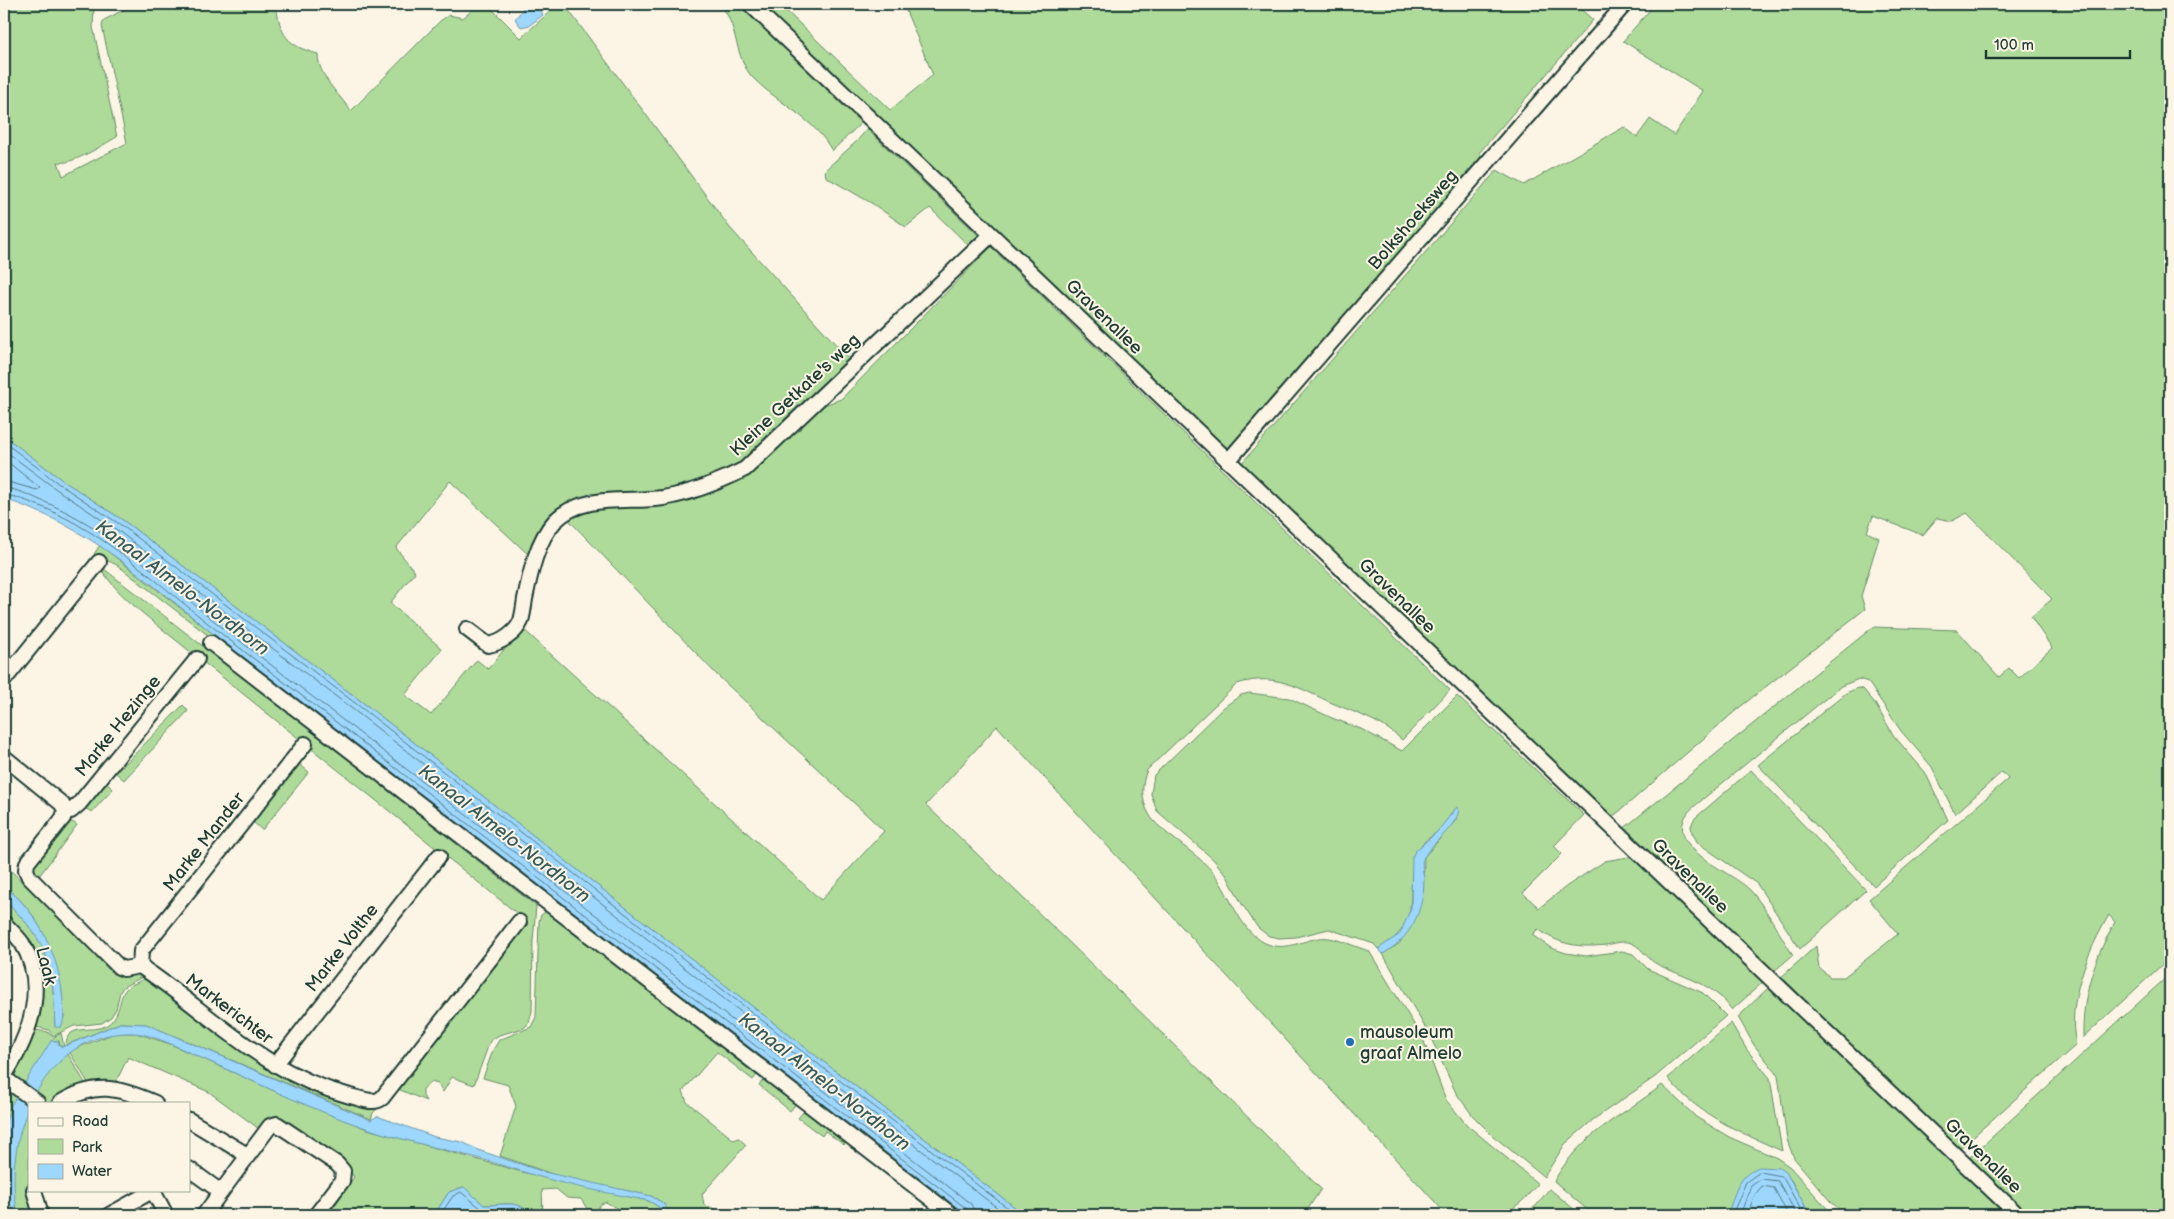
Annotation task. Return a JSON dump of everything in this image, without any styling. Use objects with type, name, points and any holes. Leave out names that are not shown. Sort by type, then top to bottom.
[{"type":"street","name":"Gravenallee","points":[[750,4],[2018,1215]]},
{"type":"street","name":"Bolkshoeksweg","points":[[1228,461],[1625,4]]},
{"type":"street","name":"Kleine Getkate's weg","points":[[467,629],[488,645],[502,641],[521,622],[526,597],[545,536],[555,521],[569,511],[594,501],[663,498],[724,480],[745,469],[991,235]]},
{"type":"street","points":[[4,680],[98,562]]},
{"type":"street","points":[[210,643],[952,1215]]},
{"type":"street","name":"Marke Hezinge","points":[[65,812],[71,811],[79,804],[197,660]]},
{"type":"street","name":"Marke Mander","points":[[140,966],[141,951],[305,744]]},
{"type":"street","points":[[4,757],[62,804],[65,812],[63,818],[27,864],[26,870],[29,877],[119,967],[124,970],[140,966]]},
{"type":"street","name":"Marke Volthe","points":[[275,1065],[439,856]]},
{"type":"street","name":"Markerichter","points":[[140,966],[223,1030],[275,1065],[337,1092],[371,1101],[378,1101],[519,922]]},
{"type":"street","name":"Laak","points":[[4,923],[22,943],[35,983],[34,1010],[28,1032],[4,1077]]},
{"type":"street","points":[[4,1077],[30,1097]]},
{"type":"street","points":[[62,1102],[89,1089],[109,1088],[130,1092],[153,1102]]},
{"type":"street","points":[[190,1121],[247,1156]]},
{"type":"street","points":[[204,1215],[270,1126],[277,1124],[337,1164],[343,1171],[342,1181],[316,1215]]},
{"type":"street","points":[[190,1170],[221,1192]]},
{"type":"street","points":[[35,1192],[41,1215]]},
{"type":"street","points":[[109,1215],[152,1192]]},
{"type":"street","points":[[154,1192],[166,1215]]},
{"type":"green space","points":[[4,4],[91,4],[94,7],[93,27],[117,137],[79,158],[58,162],[63,176],[127,143],[102,26],[104,20],[135,4],[276,4],[280,24],[287,38],[299,47],[318,54],[321,70],[325,77],[351,111],[440,21],[449,15],[463,18],[479,4],[487,4],[521,38],[558,4],[564,4],[730,228],[850,360],[747,460],[727,473],[666,492],[573,505],[532,558],[450,481],[396,548],[415,572],[390,603],[442,649],[405,695],[431,715],[477,660],[488,669],[522,628],[821,900],[884,831],[717,675],[568,519],[588,509],[692,496],[779,442],[824,405],[841,399],[991,247],[1450,690],[1402,740],[1389,729],[1374,721],[1292,685],[1266,680],[1252,680],[1237,684],[1147,770],[1143,787],[1143,798],[1146,809],[1153,820],[1211,870],[1224,888],[1241,920],[1256,937],[1274,946],[1329,938],[1369,951],[1423,1039],[1446,1100],[1467,1125],[1538,1184],[1519,1204],[1501,1213],[1492,1215],[1447,1215],[997,726],[926,805],[1321,1189],[1304,1215],[1025,1215],[825,1063],[366,705],[124,521],[62,480],[4,436]]},
{"type":"green space","points":[[719,4],[739,4],[861,123],[832,151],[825,140],[807,121],[764,88],[747,71],[742,61],[730,21]]},
{"type":"green space","points":[[762,4],[779,4],[890,110],[933,75],[903,4],[1575,4],[1593,20],[1479,153],[1485,158],[1237,443],[1228,450]]},
{"type":"green space","points":[[1655,4],[2170,4],[2170,968],[2165,962],[2083,1038],[2087,992],[2095,964],[2115,922],[2109,915],[2094,944],[2081,977],[2074,1012],[2076,1045],[1958,1150],[1779,979],[1816,946],[1819,968],[1830,977],[1844,977],[1898,934],[1869,899],[2008,779],[2002,772],[1955,814],[1932,767],[1901,731],[1868,682],[1859,679],[1841,686],[1692,808],[1687,814],[1682,827],[1685,838],[1704,859],[1751,891],[1768,914],[1793,955],[1773,972],[1623,829],[1873,627],[1957,630],[1999,677],[2009,668],[2019,678],[2052,648],[2031,617],[2052,599],[1967,513],[1952,521],[1937,518],[1923,535],[1873,516],[1867,532],[1879,538],[1861,596],[1865,609],[1740,707],[1620,811],[1613,816],[1608,816],[1241,464],[1497,170],[1524,185],[1624,127],[1637,137],[1650,119],[1674,135],[1703,91],[1623,41]]},
{"type":"green space","points":[[867,129],[978,235],[968,245],[930,208],[906,227],[873,204],[826,177],[825,170],[857,141]]},
{"type":"green space","points":[[100,545],[967,1215],[959,1215],[117,565],[94,554]]},
{"type":"green space","points":[[99,565],[536,906],[533,941],[532,1011],[529,1023],[524,1028],[499,1035],[490,1041],[474,1085],[452,1077],[443,1092],[438,1084],[431,1082],[423,1089],[423,1096],[426,1101],[398,1089],[397,1086],[524,919],[144,615],[119,592]]},
{"type":"green space","points":[[1858,688],[1863,689],[1874,702],[1894,736],[1925,772],[1948,820],[1874,886],[1758,765],[1846,693]]},
{"type":"green space","points":[[1249,693],[1289,698],[1361,729],[1402,751],[1457,696],[1584,815],[1554,846],[1562,854],[1523,893],[1539,908],[1567,886],[1605,861],[1634,856],[1763,982],[1732,1010],[1724,1000],[1706,987],[1655,963],[1640,948],[1628,942],[1596,946],[1570,944],[1554,939],[1538,929],[1532,935],[1551,948],[1566,953],[1586,956],[1622,951],[1633,954],[1648,969],[1703,993],[1726,1016],[1655,1077],[1594,1119],[1565,1144],[1544,1177],[1492,1135],[1473,1116],[1456,1093],[1430,1036],[1383,954],[1400,943],[1423,891],[1424,857],[1456,820],[1454,809],[1441,828],[1422,844],[1415,860],[1409,914],[1404,926],[1394,938],[1378,949],[1374,944],[1329,929],[1296,937],[1279,938],[1269,936],[1258,928],[1227,876],[1213,859],[1157,811],[1151,794],[1154,775],[1224,707],[1241,695]]},
{"type":"green space","points":[[183,705],[188,711],[124,780],[116,773]]},
{"type":"green space","points":[[298,763],[309,772],[262,830],[252,821]]},
{"type":"green space","points":[[1751,770],[1866,890],[1800,949],[1757,884],[1698,843],[1692,833],[1691,826],[1694,819]]},
{"type":"green space","points":[[106,783],[113,789],[92,812],[83,807]]},
{"type":"green space","points":[[69,820],[77,825],[37,879],[32,868]]},
{"type":"green space","points":[[4,864],[61,919],[113,974],[122,977],[135,971],[144,976],[123,987],[116,1009],[111,1017],[102,1023],[74,1026],[53,1036],[49,1030],[36,1027],[40,998],[4,917],[4,900],[32,930],[46,957],[53,988],[55,1027],[64,1018],[59,981],[55,962],[41,928],[19,899],[4,886]]},
{"type":"green space","points":[[548,910],[760,1071],[753,1080],[717,1052],[683,1091],[687,1102],[734,1140],[739,1138],[746,1145],[702,1194],[704,1205],[731,1215],[671,1215],[663,1203],[651,1196],[558,1176],[500,1156],[516,1106],[508,1085],[483,1078],[493,1050],[499,1040],[531,1027],[536,1017],[539,921],[541,915]]},
{"type":"green space","points":[[2170,974],[2170,1215],[2025,1215],[1967,1160]]},
{"type":"green space","points":[[147,976],[337,1099],[369,1109],[381,1105],[373,1113],[371,1119],[146,1024],[120,1023],[66,1045],[67,1038],[74,1031],[103,1027],[109,1023],[117,1013],[127,988]]},
{"type":"green space","points":[[1769,987],[2012,1215],[1846,1215],[1830,1201],[1794,1158],[1787,1140],[1778,1075],[1754,1045],[1738,1017]]},
{"type":"green space","points":[[1731,1023],[1747,1050],[1770,1078],[1782,1151],[1720,1121],[1692,1102],[1668,1078]]},
{"type":"green space","points":[[35,1030],[48,1032],[53,1038],[61,1033],[64,1046],[60,1047],[59,1041],[51,1041],[4,1128],[4,1084],[27,1047]]},
{"type":"green space","points":[[115,1033],[136,1033],[170,1044],[270,1089],[367,1129],[526,1173],[649,1201],[659,1207],[665,1215],[637,1215],[616,1208],[606,1202],[601,1204],[594,1213],[589,1212],[581,1199],[567,1198],[556,1189],[542,1190],[543,1215],[528,1215],[521,1206],[509,1204],[484,1205],[463,1187],[449,1192],[434,1215],[328,1215],[354,1177],[347,1168],[285,1122],[262,1131],[209,1092],[128,1057],[116,1082],[88,1083],[69,1051]]},
{"type":"green space","points":[[67,1052],[85,1083],[50,1102],[28,1102],[28,1192],[30,1192],[38,1215],[18,1215],[11,1188],[10,1172],[10,1156],[15,1125],[28,1096],[60,1057]]},
{"type":"green space","points":[[767,1075],[799,1100],[790,1111],[759,1085]]},
{"type":"green space","points":[[1662,1085],[1696,1117],[1729,1137],[1777,1158],[1790,1167],[1833,1215],[1810,1215],[1791,1180],[1779,1168],[1773,1168],[1737,1188],[1729,1211],[1725,1215],[1593,1215],[1554,1181],[1565,1164],[1589,1138]]},
{"type":"green space","points":[[808,1106],[848,1138],[844,1145],[825,1131],[822,1136],[798,1118]]},
{"type":"green space","points":[[1549,1189],[1581,1215],[1523,1215],[1536,1206]]},
{"type":"water","points":[[522,4],[538,4],[543,15],[530,25],[521,27],[515,19],[523,9]]},
{"type":"water","name":"Kanaal Almelo-Nordhorn","points":[[4,436],[62,480],[124,521],[366,705],[825,1063],[1025,1215],[967,1215],[211,632],[114,555],[61,523],[4,499]]},
{"type":"water","points":[[1457,807],[1459,811],[1456,818],[1424,857],[1422,866],[1423,892],[1414,923],[1401,940],[1383,954],[1378,949],[1400,934],[1411,908],[1412,857],[1415,851],[1437,832]]},
{"type":"water","points":[[4,886],[28,909],[46,937],[61,985],[64,1018],[61,1027],[55,1027],[53,988],[46,957],[32,930],[4,900]]},
{"type":"water","points":[[120,1023],[146,1024],[371,1120],[377,1116],[435,1137],[462,1142],[481,1151],[544,1172],[651,1196],[663,1203],[671,1215],[665,1215],[659,1207],[649,1201],[563,1183],[366,1128],[306,1105],[171,1044],[142,1034],[133,1033],[102,1037],[75,1049],[53,1069],[35,1094],[32,1102],[28,1102],[28,1111],[23,1123],[16,1154],[14,1185],[18,1215],[4,1215],[4,1128],[11,1105],[51,1041],[59,1041],[58,1044],[62,1047]]},
{"type":"water","points":[[1759,1167],[1779,1168],[1786,1172],[1810,1215],[1725,1215],[1729,1211],[1742,1179],[1752,1170]]},
{"type":"water","points":[[464,1187],[484,1205],[509,1204],[521,1206],[528,1215],[434,1215],[449,1192]]},
{"type":"place","name":"mausoleum graaf Almelo","points":[[1350,1042]]}]
